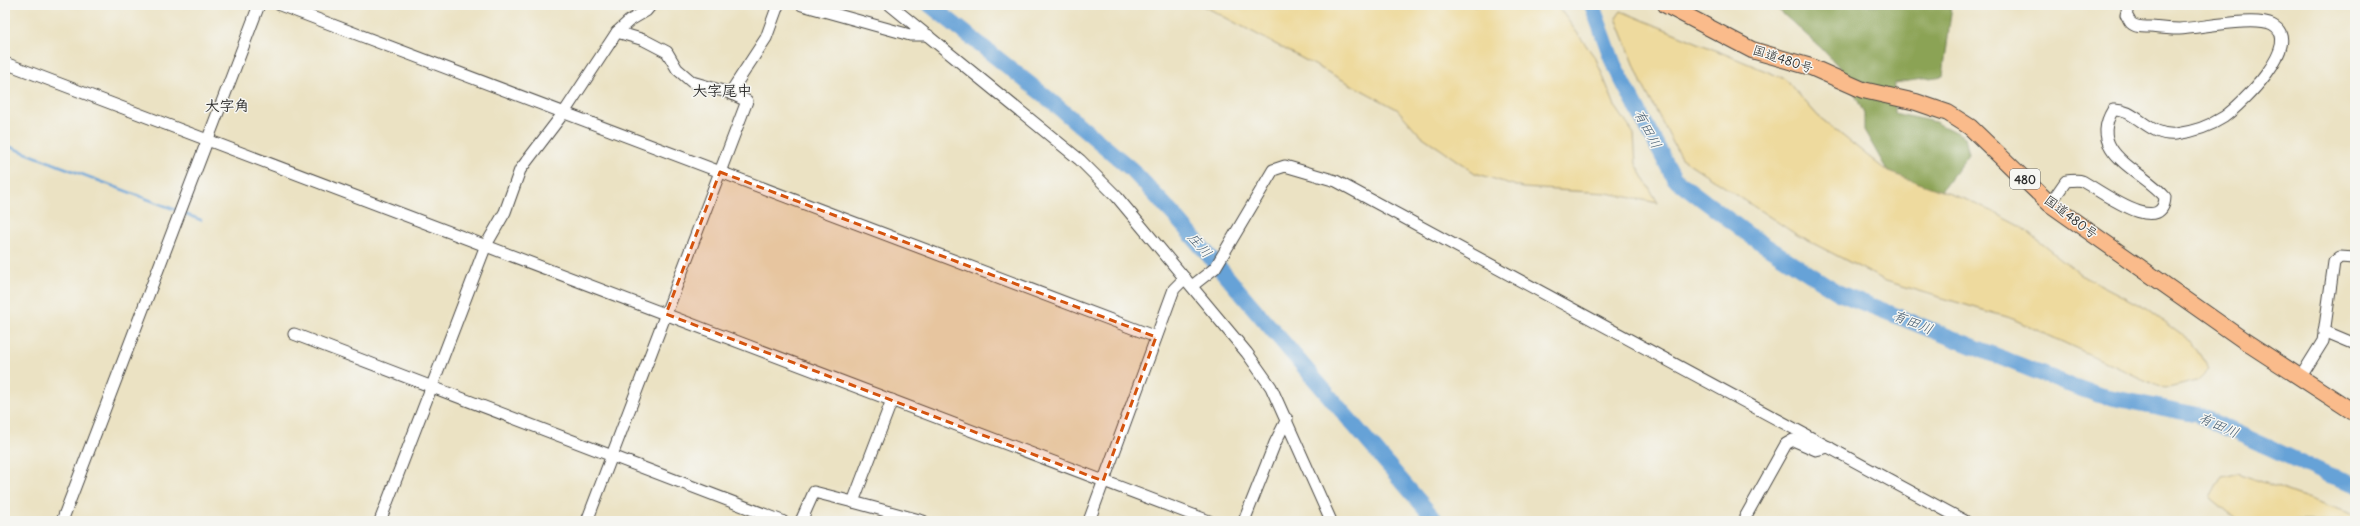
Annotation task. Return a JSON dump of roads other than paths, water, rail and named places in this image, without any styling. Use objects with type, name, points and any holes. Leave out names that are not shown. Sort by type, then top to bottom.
[{"type":"highway","name":"国道480号","points":[[1666,5],[1752,50],[1811,68],[1863,90],[1916,102],[1948,113],[1970,127],[2050,204],[2300,378],[2355,413]]},
{"type":"street","points":[[62,521],[258,5]]},
{"type":"street","points":[[280,5],[1156,337]]},
{"type":"street","points":[[380,521],[486,245],[505,212],[520,170],[565,112],[617,32],[629,21],[646,12],[651,5]]},
{"type":"street","points":[[730,93],[766,38],[778,5]]},
{"type":"street","points":[[802,5],[910,35],[928,35]]},
{"type":"street","points":[[890,5],[1080,160],[1117,197],[1247,353],[1271,387],[1287,419],[1331,521]]},
{"type":"street","points":[[2050,204],[2066,181],[2080,180],[2108,199],[2153,215],[2161,212],[2165,197],[2117,157],[2110,147],[2106,130],[2107,120],[2112,110],[2126,112],[2149,129],[2163,133],[2189,132],[2224,117],[2243,101],[2273,66],[2281,50],[2283,38],[2280,30],[2271,24],[2257,22],[2178,29],[2137,26],[2131,23],[2126,15],[2129,5]]},
{"type":"street","points":[[587,521],[747,101],[730,93],[692,82],[677,69],[667,52],[644,40],[617,32]]},
{"type":"street","points":[[5,62],[1209,521]]},
{"type":"street","points":[[1192,286],[1214,268],[1273,170],[1285,166],[1343,185],[1965,521]]},
{"type":"street","points":[[2300,378],[2321,346],[2334,262],[2337,258],[2355,258]]},
{"type":"street","points":[[1089,521],[1174,289],[1184,278]]},
{"type":"street","points":[[2324,331],[2355,344]]},
{"type":"street","points":[[294,334],[612,454],[782,521]]},
{"type":"street","points":[[853,502],[892,400]]},
{"type":"street","points":[[1244,521],[1275,443],[1287,419]]},
{"type":"street","points":[[1743,521],[1786,444],[1793,440],[1816,450],[1829,447]]},
{"type":"street","points":[[801,521],[814,492],[923,521]]},
{"type":"waterway","name":"庄川","points":[[930,5],[1045,96],[1131,169],[1175,216],[1436,521]]},
{"type":"waterway","name":"有田川","points":[[1592,5],[1614,65],[1674,178],[1749,235],[1839,293],[2067,384],[2099,395],[2198,415],[2329,475],[2355,484]]},
{"type":"waterway","points":[[5,145],[176,210]]},
{"type":"waterway","points":[[183,213],[201,220]]},
{"type":"district","name":"大字尾中","points":[[722,90]]},
{"type":"district","name":"大字角","points":[[227,105]]}]
